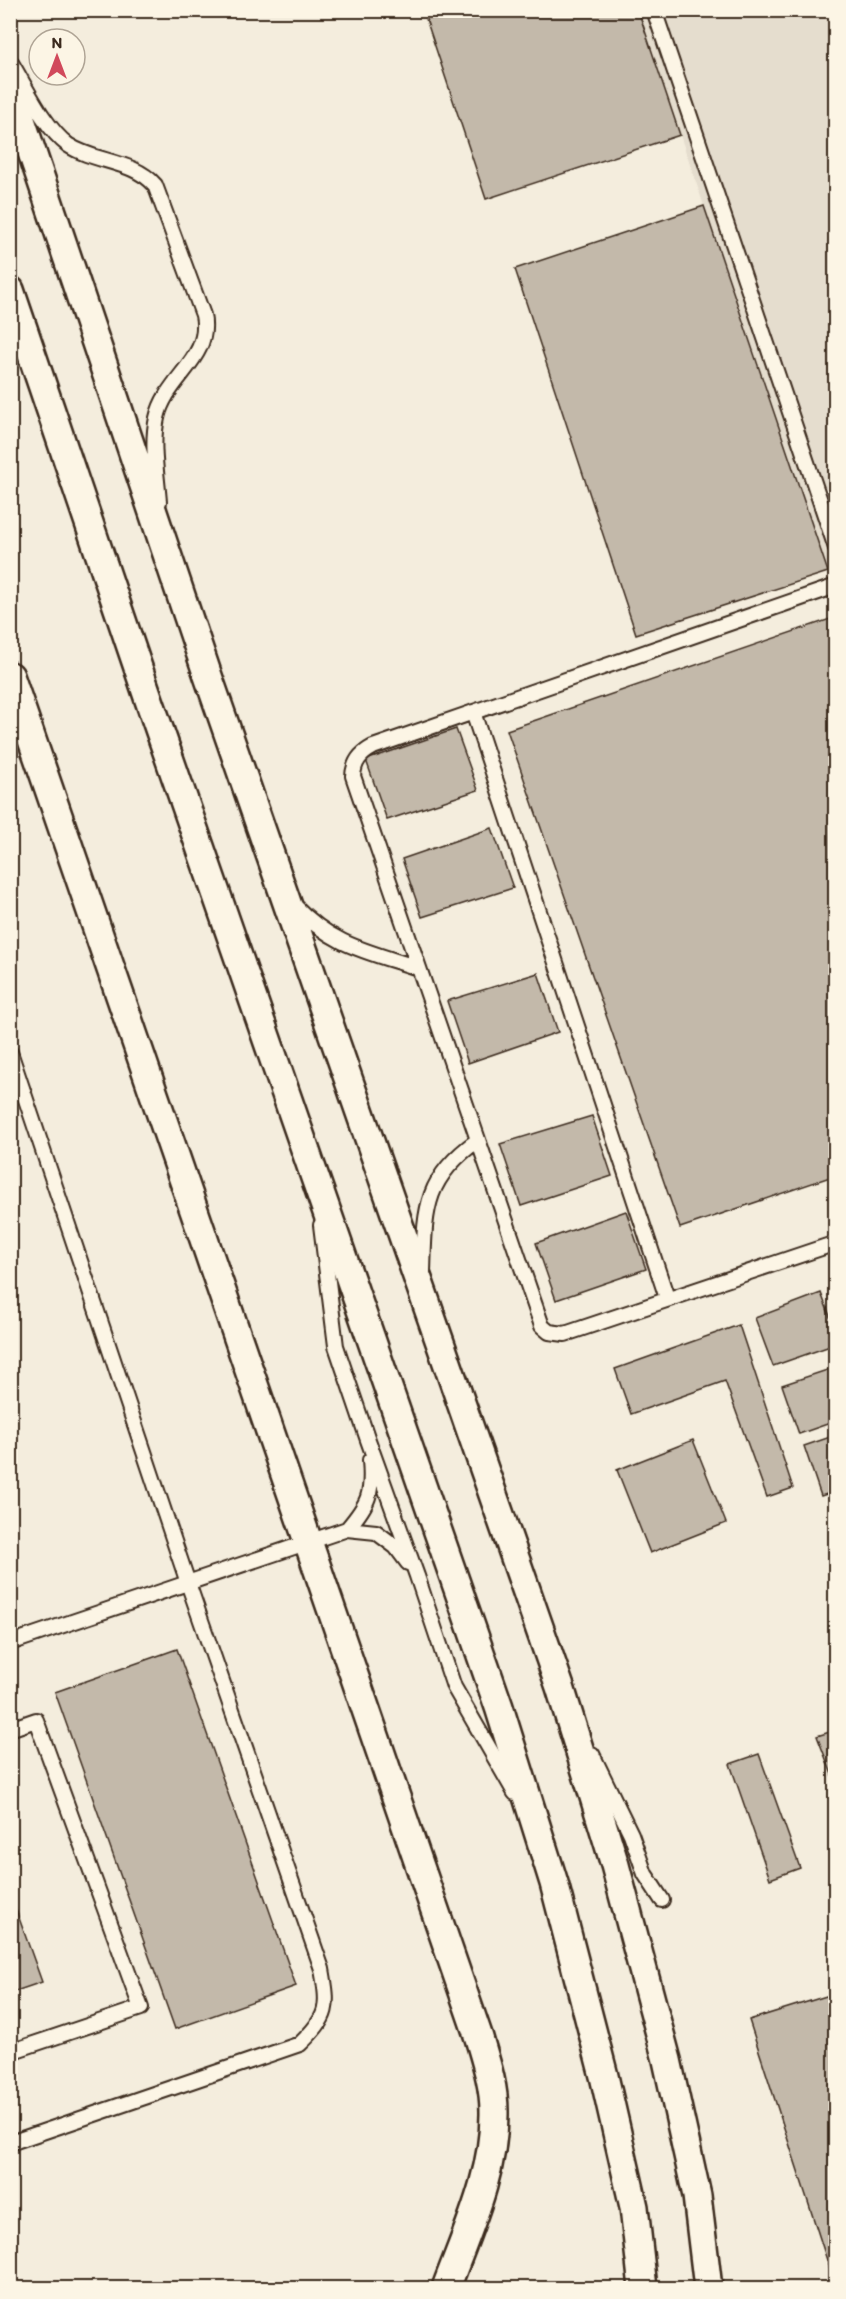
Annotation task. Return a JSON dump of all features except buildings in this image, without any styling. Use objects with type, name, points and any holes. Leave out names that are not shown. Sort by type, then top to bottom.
[{"type":"street","points":[[10,87],[283,894],[560,1687],[615,1865],[667,2060],[697,2196],[708,2289]]},
{"type":"street","points":[[10,290],[148,697],[499,1707],[554,1883],[609,2098],[634,2207],[643,2289]]},
{"type":"street","points":[[10,676],[490,2074],[494,2108],[493,2143],[486,2178],[446,2289]]},
{"type":"lane","points":[[654,10],[836,548]]},
{"type":"lane","points":[[10,61],[50,126],[69,145],[139,171],[155,185],[203,315],[205,335],[202,345],[168,390],[157,418],[154,434],[160,531]]},
{"type":"lane","points":[[836,586],[373,747],[364,751],[358,758],[353,776],[542,1326],[549,1332],[565,1334],[836,1243]]},
{"type":"lane","points":[[473,712],[667,1298]]},
{"type":"lane","points":[[283,894],[306,918],[334,938],[363,952],[418,968]]},
{"type":"lane","points":[[10,1052],[321,1969],[327,2000],[318,2026],[300,2044],[10,2143]]},
{"type":"lane","points":[[423,1293],[426,1208],[440,1176],[454,1159],[478,1140]]},
{"type":"lane","points":[[315,1179],[336,1346],[368,1440],[417,1576],[453,1687],[536,1828]]},
{"type":"lane","points":[[347,1529],[365,1508],[372,1481],[368,1440]]},
{"type":"lane","points":[[10,1643],[347,1529],[376,1532],[396,1547],[417,1576]]},
{"type":"lane","points":[[560,1687],[631,1834],[645,1874],[662,1900]]},
{"type":"lane","points":[[10,1729],[36,1720],[141,2008],[10,2052]]},
{"type":"shaded area","points":[[638,11],[835,11],[835,592],[680,135]]}]
